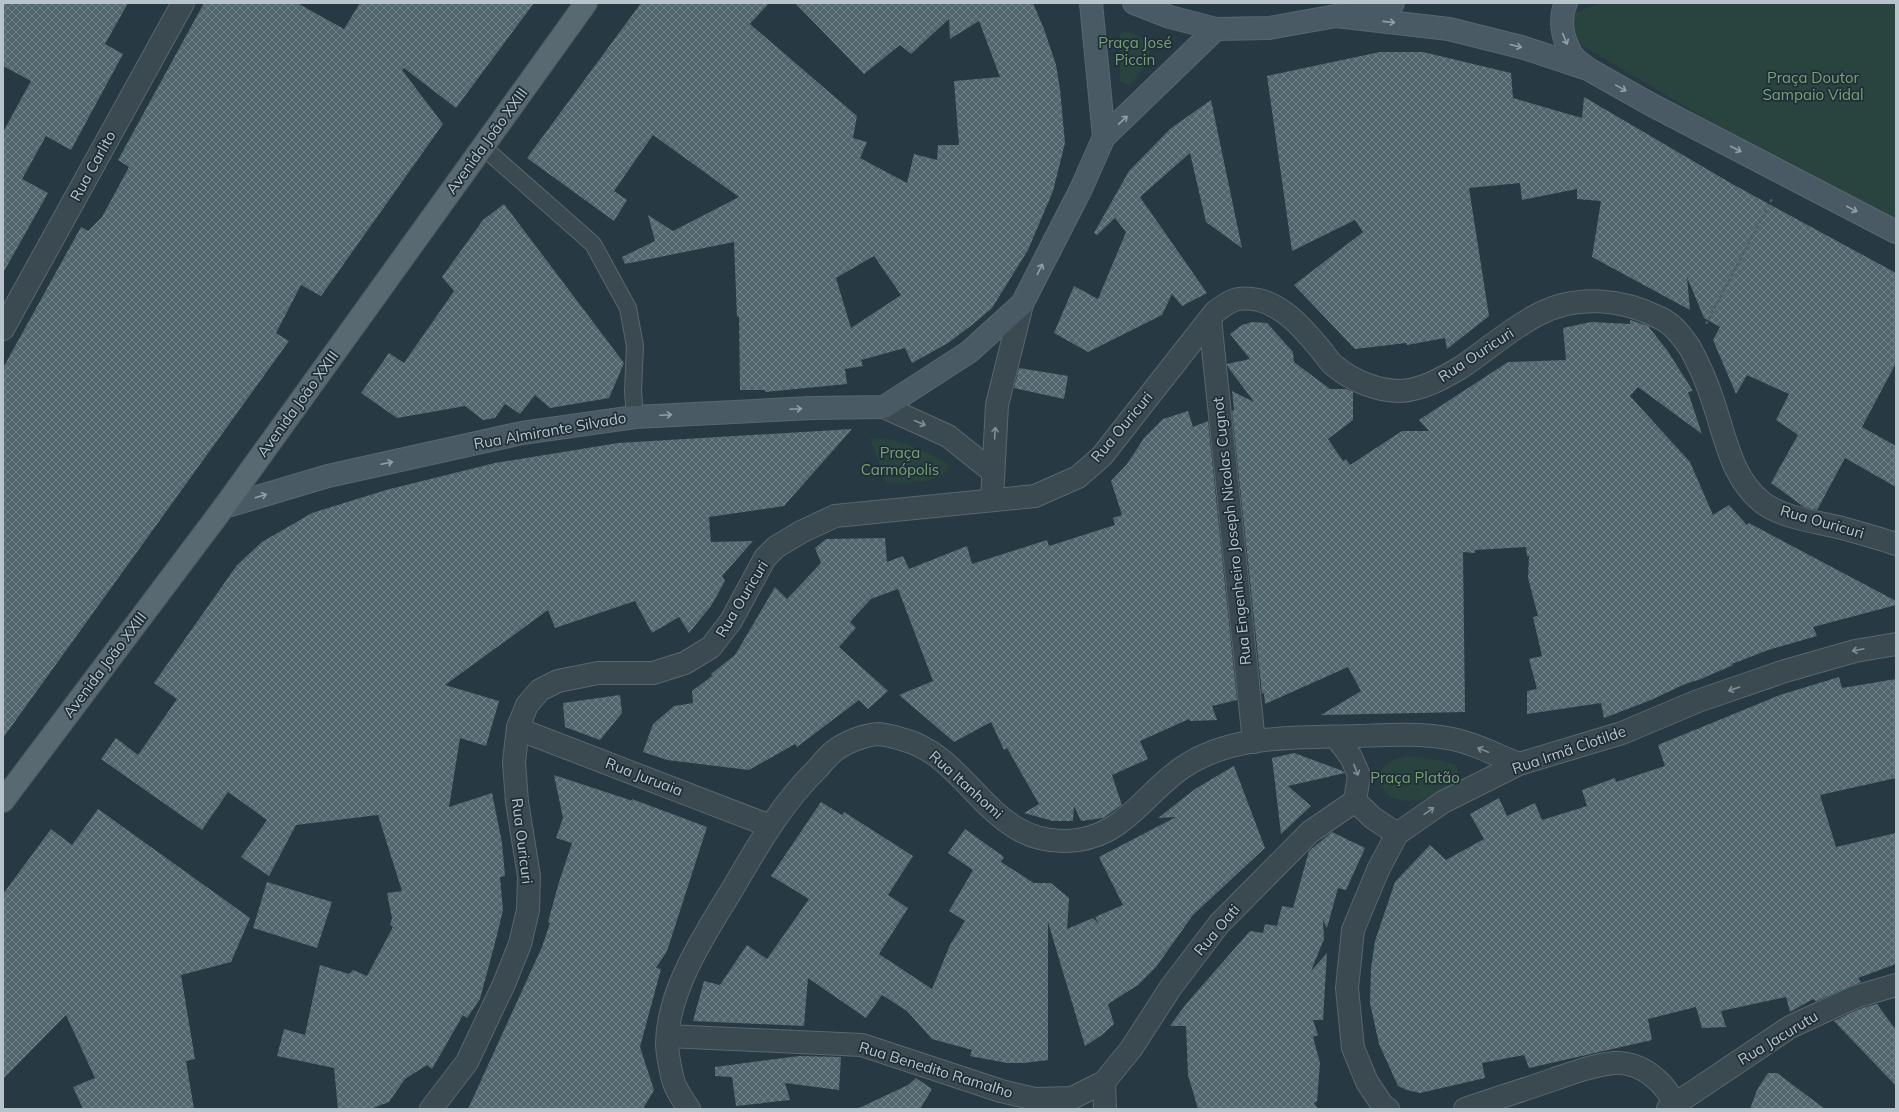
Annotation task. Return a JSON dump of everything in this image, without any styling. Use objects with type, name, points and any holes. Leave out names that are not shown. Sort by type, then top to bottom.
[{"type":"main road","name":"Avenida João XXIII","points":[[3,801],[224,507],[586,3]]},
{"type":"street","name":"Rua Carlito","points":[[3,329],[183,3]]},
{"type":"street","points":[[1090,3],[1104,137]]},
{"type":"street","points":[[1134,3],[1170,17],[1216,29],[1269,28],[1336,16],[1392,3]]},
{"type":"street","points":[[1566,3],[1563,10],[1562,32],[1571,53],[1588,69]]},
{"type":"street","points":[[1336,16],[1449,29],[1521,47],[1588,69],[1650,104],[1896,232]]},
{"type":"street","points":[[992,499],[997,405],[1022,304],[1081,189],[1104,137],[1216,29]]},
{"type":"street","name":"Rua Ouricuri","points":[[431,1109],[467,1062],[520,944],[528,910],[529,876],[517,802],[514,762],[518,730],[527,705],[540,690],[558,681],[598,673],[653,673],[685,663],[711,647],[731,621],[765,558],[776,547],[801,532],[835,516],[992,499],[1035,496],[1078,476],[1102,456],[1210,319],[1230,300],[1245,297],[1265,302],[1286,312],[1307,333],[1336,367],[1363,384],[1388,391],[1411,390],[1438,381],[1472,360],[1539,314],[1570,303],[1598,301],[1636,307],[1663,319],[1682,336],[1698,362],[1714,402],[1730,457],[1744,483],[1764,504],[1792,516],[1896,544]]},
{"type":"street","points":[[884,407],[969,352],[1022,304]]},
{"type":"street","name":"Rua Engenheiro Joseph Nicolas Cugnot","points":[[1210,319],[1254,742]]},
{"type":"street","name":"Rua Almirante Silvado","points":[[224,507],[328,476],[522,433],[635,417],[811,408],[884,407],[948,436],[993,472]]},
{"type":"street","name":"Rua Irmã Clotilde","points":[[1388,1109],[1383,1106],[1367,1082],[1352,1048],[1347,988],[1353,930],[1378,870],[1397,834],[1443,802],[1519,764],[1622,733],[1698,701],[1785,671],[1855,651],[1896,644]]},
{"type":"street","name":"Rua Juruaia","points":[[518,730],[770,826]]},
{"type":"street","name":"Rua Itanhomi","points":[[689,1109],[674,1084],[667,1043],[672,1010],[695,950],[770,826],[806,779],[835,751],[857,739],[880,734],[906,740],[928,749],[1020,832],[1046,841],[1076,840],[1103,835],[1129,815],[1182,768],[1217,750],[1271,739],[1336,737]]},
{"type":"street","points":[[1336,737],[1403,735],[1447,738],[1475,746],[1519,764]]},
{"type":"street","points":[[1336,737],[1350,757],[1359,775],[1355,801],[1373,818],[1397,834]]},
{"type":"street","name":"Rua Oati","points":[[1104,1082],[1131,1049],[1171,987],[1219,924],[1310,832],[1355,801]]},
{"type":"street","name":"Rua Jacurutu","points":[[1672,1107],[1790,1027],[1855,997],[1878,989],[1896,985]]},
{"type":"street","name":"Rua Benedito Ramalho","points":[[668,1036],[862,1045],[1001,1090],[1036,1104],[1072,1098],[1104,1082]]},
{"type":"street","points":[[1465,1109],[1584,1069],[1615,1063],[1638,1067],[1658,1079],[1672,1107]]},
{"type":"street","points":[[1104,1082],[1105,1109]]},
{"type":"lane","points":[[483,147],[592,244],[628,308],[635,346],[633,391],[635,417]]},
{"type":"path","points":[[1690,349],[1703,329],[1786,174]]},
{"type":"green space","name":"Praça Doutor Sampaio Vidal","points":[[1600,3],[1896,3],[1896,225],[1800,175],[1546,24]]},
{"type":"green space","name":"Praça José Piccin","points":[[1125,31],[1140,37],[1145,41],[1149,51],[1149,57],[1146,64],[1135,79],[1128,85],[1120,81],[1120,34]]},
{"type":"green space","name":"Praça Carmópolis","points":[[870,438],[891,440],[920,450],[948,464],[946,471],[941,476],[923,481],[902,483],[886,482]]},
{"type":"green space","name":"Praça Platão","points":[[1409,756],[1433,759],[1456,765],[1459,775],[1459,786],[1437,796],[1420,800],[1403,801],[1390,796],[1377,782],[1382,770],[1391,761]]},
{"type":"building","points":[[3,3],[128,3],[105,44],[123,54],[71,150],[46,136],[22,179],[48,193],[3,273],[3,132],[31,81],[3,66]]},
{"type":"building","points":[[204,3],[297,3],[344,29],[360,3],[534,3],[456,108],[404,68],[402,70],[443,124],[321,296],[301,285],[276,333],[289,341],[3,738],[3,368],[81,227],[88,231],[102,217],[129,167],[118,160]]},
{"type":"building","points":[[641,3],[769,3],[750,24],[857,116],[853,138],[867,142],[860,158],[907,183],[914,154],[937,160],[938,145],[959,145],[954,81],[1000,77],[979,21],[950,39],[949,19],[911,54],[900,45],[864,74],[795,3],[1033,3],[1044,29],[1056,65],[1060,89],[1065,143],[1053,191],[1028,250],[992,308],[972,325],[948,343],[912,363],[905,348],[861,360],[863,366],[845,369],[847,384],[765,392],[765,390],[740,390],[739,316],[737,317],[734,242],[625,264],[622,257],[655,241],[648,215],[673,231],[739,197],[653,135],[614,191],[627,200],[614,221],[527,158]],"holes":[[[874,256],[901,295],[851,328],[836,278]]]},
{"type":"building","points":[[1380,52],[1423,52],[1511,73],[1513,98],[1582,118],[1584,97],[1734,185],[1896,273],[1896,363],[1862,427],[1896,446],[1896,487],[1845,458],[1817,510],[1804,507],[1771,483],[1798,435],[1776,420],[1789,394],[1747,375],[1736,394],[1713,340],[1720,327],[1704,318],[1687,277],[1690,310],[1592,257],[1601,201],[1577,199],[1577,189],[1522,200],[1520,183],[1469,188],[1489,316],[1447,349],[1445,338],[1407,345],[1406,343],[1355,349],[1294,285],[1363,232],[1355,220],[1292,251],[1267,76]]},
{"type":"building","points":[[1211,100],[1242,248],[1206,222],[1190,153],[1140,197],[1207,293],[1182,306],[1172,294],[1162,315],[1088,352],[1054,333],[1074,286],[1098,299],[1126,232],[1115,218],[1097,235],[1094,233],[1129,171],[1170,129]]},
{"type":"building","points":[[504,204],[624,363],[609,398],[550,408],[535,395],[520,414],[505,404],[495,418],[483,420],[465,406],[397,418],[361,393],[389,353],[404,363],[454,291],[442,277],[483,220]]},
{"type":"building","points":[[1630,320],[1648,326],[1667,350],[1693,391],[1688,392],[1702,434],[1638,387],[1630,396],[1690,462],[1713,515],[1729,505],[1747,525],[1749,523],[1896,601],[1896,605],[1813,627],[1817,636],[1768,650],[1732,664],[1733,665],[1701,679],[1685,684],[1651,700],[1604,718],[1601,703],[1527,714],[1527,691],[1537,689],[1529,659],[1542,656],[1533,617],[1538,616],[1528,578],[1529,556],[1527,556],[1526,547],[1475,550],[1475,553],[1463,552],[1465,712],[1321,715],[1361,691],[1348,667],[1265,704],[1264,693],[1262,694],[1232,411],[1234,410],[1232,391],[1254,402],[1227,364],[1250,359],[1230,334],[1242,325],[1252,322],[1267,323],[1293,352],[1294,362],[1330,389],[1346,389],[1353,392],[1353,420],[1328,439],[1343,461],[1346,459],[1350,465],[1402,431],[1429,431],[1419,420],[1508,362],[1566,360],[1563,328],[1591,322],[1630,324]]},
{"type":"building","points":[[1019,368],[1068,376],[1064,399],[1014,388]]},
{"type":"building","points":[[1188,411],[1193,427],[1208,421],[1237,700],[1212,706],[1217,720],[1190,721],[1189,719],[1140,741],[1148,759],[1112,775],[1122,805],[1103,818],[1081,821],[1074,806],[1073,821],[1053,821],[1024,813],[1039,804],[1007,748],[1004,750],[991,722],[954,742],[899,695],[933,681],[898,589],[871,599],[850,622],[856,628],[839,647],[888,691],[868,709],[859,700],[797,747],[795,744],[749,770],[667,760],[643,752],[653,724],[674,706],[693,703],[692,691],[712,676],[711,674],[735,655],[775,587],[787,599],[821,563],[815,548],[826,539],[885,538],[887,562],[903,556],[909,569],[967,546],[972,564],[1047,540],[1049,546],[1115,525],[1113,518],[1122,515],[1111,481],[1127,464],[1144,438],[1163,419]]},
{"type":"building","points":[[852,429],[784,506],[709,517],[711,542],[753,541],[722,576],[725,581],[711,606],[689,633],[679,617],[652,633],[635,601],[555,628],[548,610],[445,685],[499,701],[486,746],[460,738],[449,807],[492,793],[502,843],[505,876],[500,877],[503,910],[496,939],[480,999],[467,1018],[463,1015],[432,1069],[427,1065],[405,1079],[389,1102],[370,1109],[338,1109],[334,1068],[277,1056],[284,1029],[305,1035],[320,965],[349,974],[353,970],[367,976],[393,927],[390,925],[392,918],[387,893],[402,891],[378,815],[296,825],[269,876],[241,857],[267,820],[228,792],[202,830],[101,759],[116,738],[138,755],[177,699],[154,683],[237,565],[262,542],[312,513],[386,490],[495,463],[618,443]]},
{"type":"building","points":[[1839,677],[1842,688],[1896,679],[1896,778],[1820,795],[1836,847],[1896,833],[1896,964],[1858,978],[1861,982],[1816,1001],[1813,999],[1790,1012],[1786,997],[1721,1011],[1726,1027],[1702,1028],[1696,1007],[1648,1019],[1652,1040],[1529,1068],[1524,1055],[1482,1063],[1485,1078],[1420,1093],[1398,1086],[1379,1044],[1370,1003],[1371,968],[1375,941],[1395,882],[1430,845],[1446,860],[1484,839],[1470,814],[1499,798],[1507,816],[1535,803],[1542,820],[1587,806],[1582,790],[1615,778],[1616,782],[1665,766],[1658,745],[1780,695]]},
{"type":"building","points":[[620,695],[622,713],[600,740],[565,727],[563,703]]},
{"type":"building","points":[[1294,753],[1345,773],[1288,786],[1311,806],[1281,834],[1272,758]]},
{"type":"building","points":[[1234,766],[1265,848],[1193,915],[1156,967],[1138,985],[1108,1004],[1114,1024],[1102,1035],[1085,1046],[1048,922],[1048,1060],[1024,1063],[1007,1063],[970,1056],[972,1050],[932,1039],[907,1011],[882,995],[866,1018],[808,978],[804,1026],[693,1021],[704,981],[720,985],[747,945],[767,959],[809,899],[771,876],[821,802],[842,815],[844,812],[913,856],[888,895],[908,908],[879,954],[932,989],[950,945],[965,921],[949,911],[973,870],[948,853],[965,829],[1004,857],[1001,862],[1034,883],[1051,883],[1069,898],[1067,929],[1093,918],[1099,924],[1095,917],[1123,905],[1099,857],[1176,817],[1158,818],[1195,789]]},
{"type":"building","points":[[554,775],[633,801],[632,799],[707,827],[667,951],[656,968],[661,969],[640,1047],[654,1090],[643,1109],[468,1109],[542,947],[550,923],[548,922],[559,882],[572,843],[556,838],[563,818]]},
{"type":"building","points":[[98,809],[250,918],[231,962],[181,975],[195,1059],[186,1061],[194,1109],[83,1109],[73,1087],[95,1078],[66,1015],[3,1079],[3,894],[51,829],[72,845]]},
{"type":"building","points":[[1332,832],[1365,848],[1346,890],[1338,888],[1327,928],[1323,920],[1324,939],[1311,971],[1327,953],[1323,1020],[1313,1020],[1318,1035],[1313,1037],[1320,1063],[1317,1101],[1314,1103],[1318,1109],[1198,1109],[1188,1075],[1186,1026],[1170,1026],[1186,1004],[1250,931],[1263,933],[1265,924],[1277,926],[1282,906],[1293,908],[1309,851]]},
{"type":"building","points":[[267,882],[332,902],[317,948],[253,928]]},
{"type":"building","points":[[1877,1004],[1896,1030],[1896,1086],[1834,1021],[1859,1009]]},
{"type":"building","points":[[799,1056],[841,1057],[839,1090],[785,1083],[790,1100],[736,1106],[732,1077],[715,1076],[715,1067]]},
{"type":"building","points":[[1768,1073],[1777,1073],[1825,1109],[1750,1109],[1757,1090]]},
{"type":"building","points":[[916,1078],[932,1089],[920,1109],[857,1109],[908,1085]]}]
